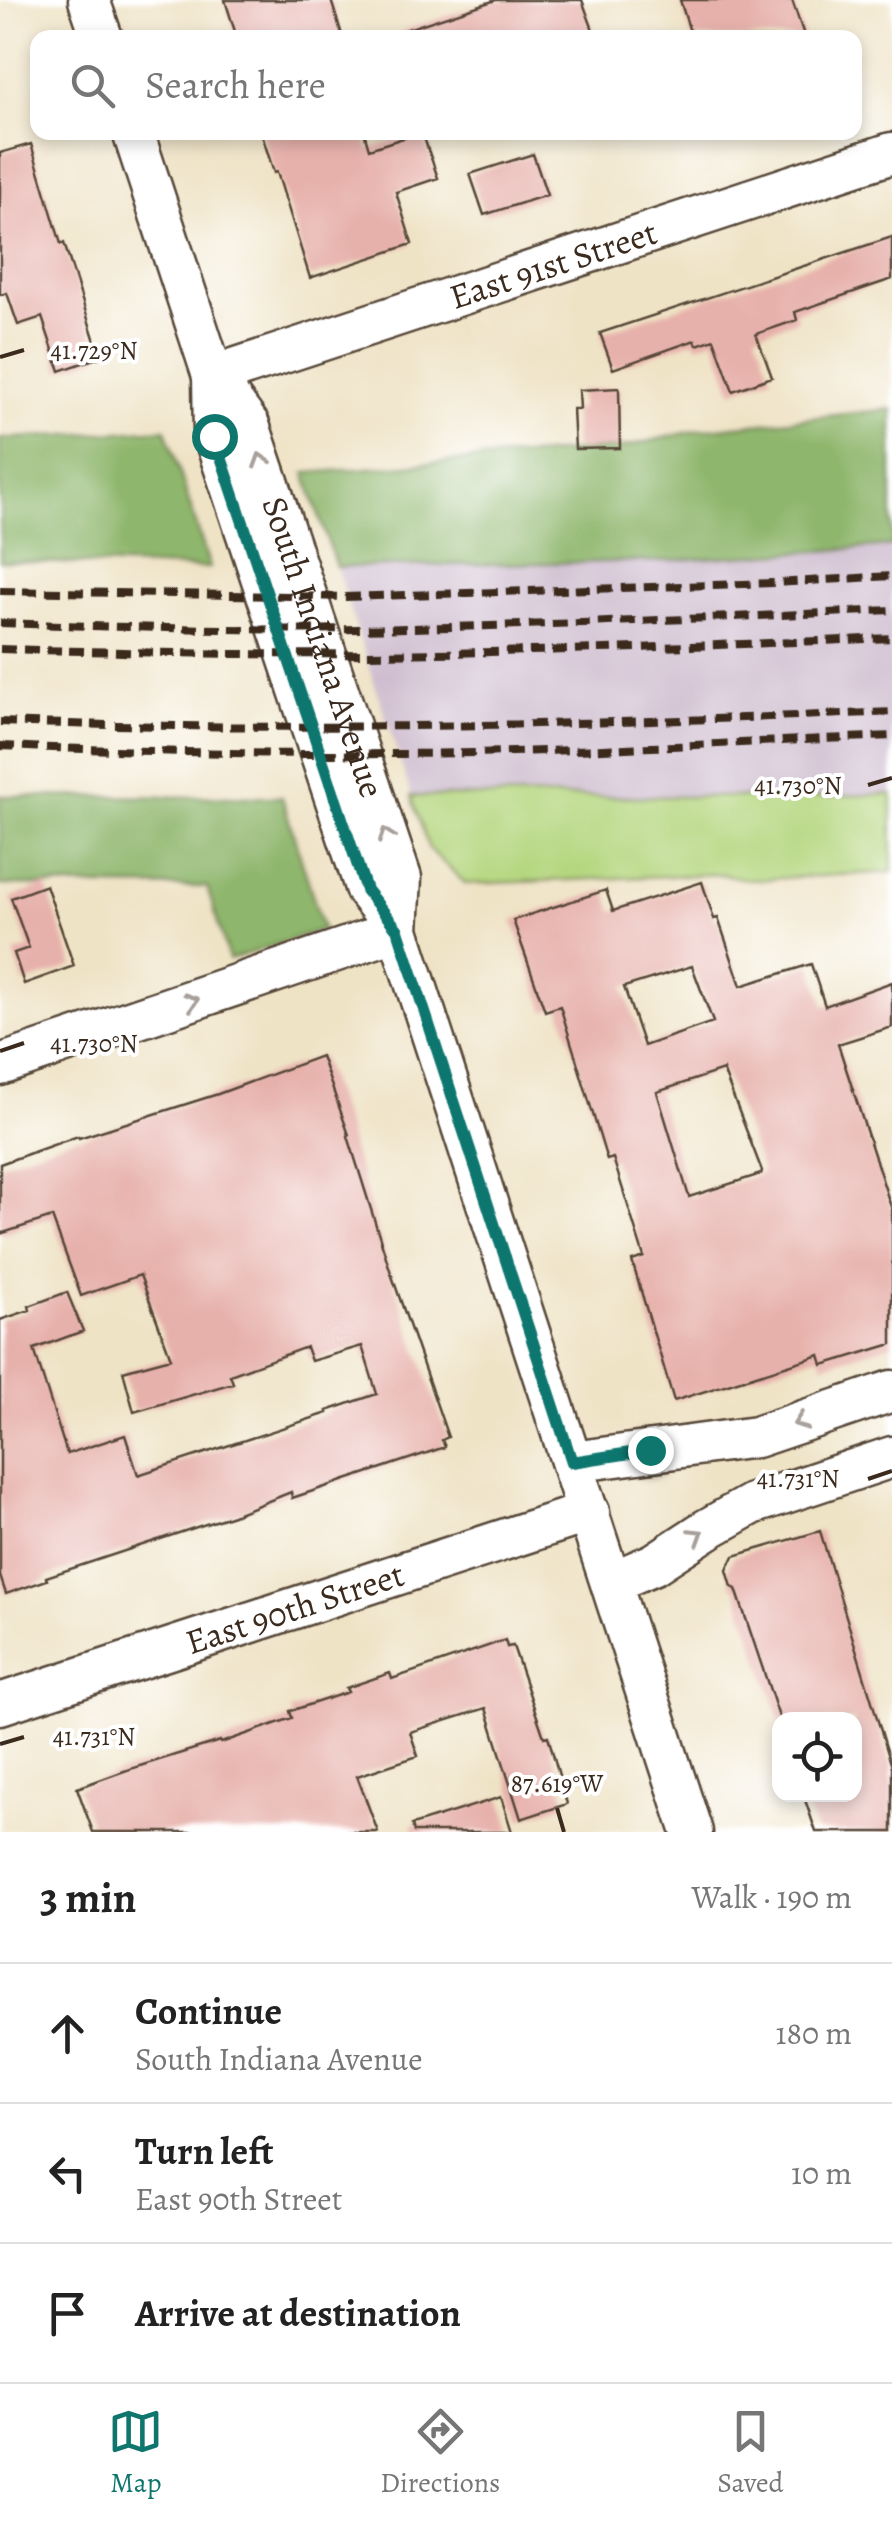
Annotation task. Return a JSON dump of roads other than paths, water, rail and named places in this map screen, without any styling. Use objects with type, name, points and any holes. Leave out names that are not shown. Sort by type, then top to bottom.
[{"type":"street","points":[[89,0],[99,30]]},
{"type":"street","name":"South Indiana Avenue","points":[[136,140],[213,376],[249,424],[401,878],[398,930],[692,1832]]},
{"type":"street","name":"East 91st Street","points":[[213,376],[892,153]]},
{"type":"street","points":[[0,1065],[398,930]]},
{"type":"street","points":[[572,1462],[756,1437],[892,1391]]},
{"type":"street","points":[[612,1582],[654,1564],[752,1504],[892,1457]]},
{"type":"street","name":"East 90th Street","points":[[0,1704],[589,1512]]},
{"type":"railway","points":[[0,591],[345,597],[892,576]]},
{"type":"railway","points":[[0,623],[358,629],[892,610]]},
{"type":"railway","points":[[0,649],[400,654],[892,638]]},
{"type":"railway","points":[[0,722],[446,726],[892,712]]},
{"type":"railway","points":[[0,746],[397,754],[892,736]]}]
